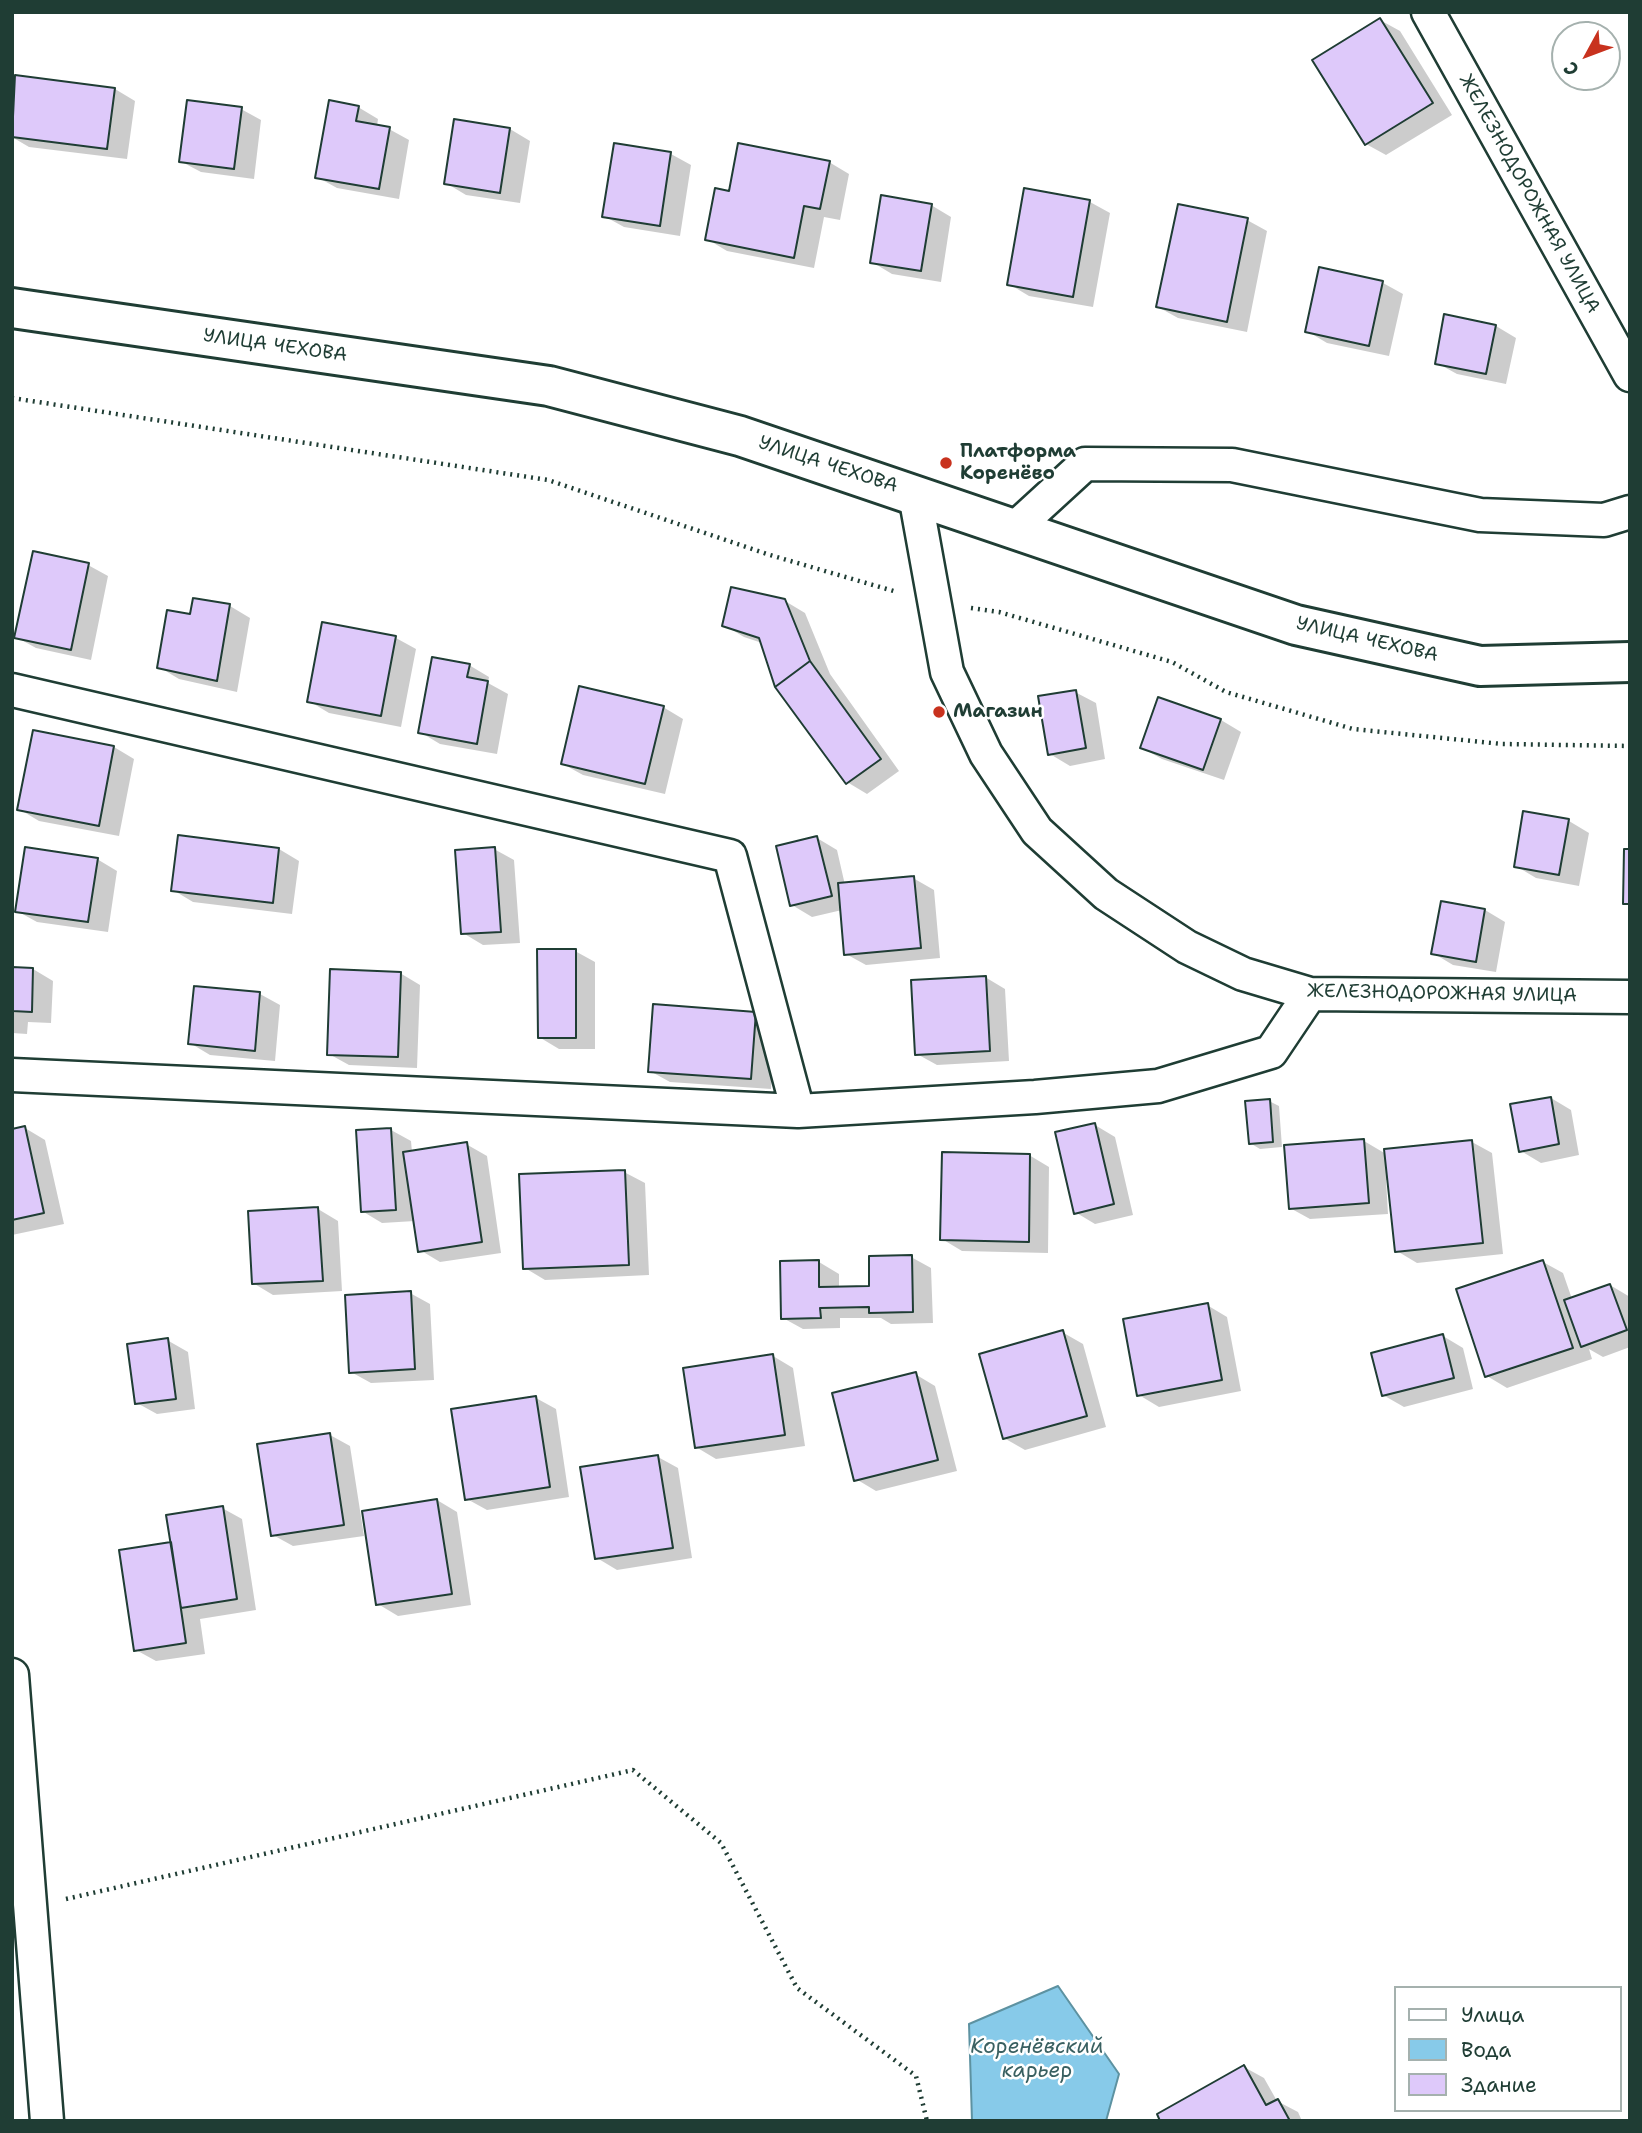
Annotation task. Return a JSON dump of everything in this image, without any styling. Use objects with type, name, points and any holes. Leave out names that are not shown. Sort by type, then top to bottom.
[{"type":"main road","name":"УЛИЦА ЧЕХОВА","points":[[12,308],[549,386],[740,436],[1296,625],[1480,666],[1630,662]]},
{"type":"street","name":"ЖЕЛЕЗНОДОРОЖНАЯ УЛИЦА","points":[[1428,12],[1630,375]]},
{"type":"street","points":[[1013,530],[1085,464],[1232,466],[1480,515],[1604,520],[1630,512]]},
{"type":"street","name":"ЖЕЛЕЗНОДОРОЖНАЯ УЛИЦА","points":[[915,495],[947,672],[986,754],[1037,831],[1106,894],[1187,947],[1243,974],[1310,994],[1630,998]]},
{"type":"street","points":[[12,690],[730,856],[798,1111]]},
{"type":"street","points":[[12,1075],[798,1111],[1035,1097],[1158,1086],[1270,1052],[1310,994]]},
{"type":"street","points":[[12,1675],[47,2121]]},
{"type":"path","points":[[12,398],[548,480],[770,555],[885,589]]},
{"type":"path","points":[[999,612],[1172,662],[1226,692],[1353,729],[1502,744],[1630,746]]},
{"type":"path","points":[[31,1907],[633,1770],[721,1843],[797,1988],[916,2076],[927,2121]]},
{"type":"water","name":"Коренёвский карьер","points":[[1058,1986],[1119,2074],[1106,2121],[972,2121],[969,2024]]},
{"type":"building","points":[[1380,18],[1433,103],[1365,145],[1312,60]]},
{"type":"building","points":[[15,75],[115,88],[107,149],[12,137]]},
{"type":"building","points":[[187,100],[242,107],[234,169],[179,162]]},
{"type":"building","points":[[329,100],[359,106],[356,121],[390,127],[379,189],[315,178]]},
{"type":"building","points":[[454,119],[510,128],[500,193],[444,184]]},
{"type":"building","points":[[614,143],[671,152],[660,226],[602,217]]},
{"type":"building","points":[[738,143],[830,161],[820,209],[804,206],[794,258],[705,240],[715,188],[729,191]]},
{"type":"building","points":[[1024,188],[1090,200],[1073,297],[1007,285]]},
{"type":"building","points":[[881,195],[932,204],[921,271],[870,263]]},
{"type":"building","points":[[1178,204],[1248,218],[1227,322],[1156,307]]},
{"type":"building","points":[[1319,267],[1383,281],[1369,346],[1305,332]]},
{"type":"building","points":[[1444,314],[1496,325],[1486,374],[1435,364]]},
{"type":"building","points":[[33,551],[89,563],[71,650],[14,638]]},
{"type":"building","points":[[731,587],[785,599],[810,661],[775,687],[759,638],[722,626]]},
{"type":"building","points":[[193,598],[230,604],[217,681],[157,668],[167,610],[190,614]]},
{"type":"building","points":[[322,622],[396,636],[381,716],[307,702]]},
{"type":"building","points":[[432,657],[470,664],[467,677],[488,681],[477,744],[418,733]]},
{"type":"building","points":[[810,661],[881,759],[846,784],[775,687]]},
{"type":"building","points":[[579,686],[664,706],[645,784],[561,764]]},
{"type":"building","points":[[1076,690],[1086,748],[1048,755],[1038,696]]},
{"type":"building","points":[[1158,697],[1221,719],[1203,770],[1140,748]]},
{"type":"building","points":[[33,730],[114,746],[99,826],[17,810]]},
{"type":"building","points":[[1523,811],[1569,819],[1559,875],[1514,867]]},
{"type":"building","points":[[178,835],[279,848],[273,903],[171,891]]},
{"type":"building","points":[[817,836],[832,896],[790,906],[776,846]]},
{"type":"building","points":[[25,847],[98,858],[88,922],[15,912]]},
{"type":"building","points":[[495,847],[501,932],[461,934],[455,850]]},
{"type":"building","points":[[1624,849],[1630,849],[1630,904],[1623,904]]},
{"type":"building","points":[[914,876],[921,948],[844,955],[838,883]]},
{"type":"building","points":[[1441,901],[1485,909],[1476,962],[1431,954]]},
{"type":"building","points":[[537,949],[576,949],[576,1038],[538,1038]]},
{"type":"building","points":[[12,967],[33,968],[32,1012],[12,1011]]},
{"type":"building","points":[[330,969],[401,972],[398,1057],[327,1055]]},
{"type":"building","points":[[986,976],[990,1051],[915,1055],[911,980]]},
{"type":"building","points":[[194,986],[260,992],[255,1051],[188,1044]]},
{"type":"building","points":[[653,1004],[756,1012],[751,1079],[648,1072]]},
{"type":"building","points":[[1551,1097],[1559,1144],[1519,1152],[1510,1104]]},
{"type":"building","points":[[1270,1099],[1273,1142],[1249,1144],[1245,1101]]},
{"type":"building","points":[[1095,1123],[1114,1204],[1074,1214],[1055,1132]]},
{"type":"building","points":[[25,1126],[44,1213],[12,1220],[12,1129]]},
{"type":"building","points":[[391,1128],[396,1210],[361,1212],[356,1130]]},
{"type":"building","points":[[1364,1139],[1369,1203],[1289,1209],[1284,1145]]},
{"type":"building","points":[[1472,1140],[1483,1243],[1395,1252],[1384,1149]]},
{"type":"building","points":[[467,1142],[482,1242],[418,1252],[403,1152]]},
{"type":"building","points":[[942,1152],[1030,1154],[1029,1242],[940,1240]]},
{"type":"building","points":[[625,1170],[629,1265],[523,1269],[519,1174]]},
{"type":"building","points":[[318,1207],[323,1281],[252,1284],[248,1211]]},
{"type":"building","points":[[912,1255],[913,1312],[869,1313],[869,1307],[820,1308],[821,1318],[781,1319],[780,1261],[819,1260],[819,1287],[869,1286],[869,1256]]},
{"type":"building","points":[[1543,1260],[1573,1348],[1485,1377],[1456,1289]]},
{"type":"building","points":[[1610,1284],[1627,1330],[1581,1347],[1564,1300]]},
{"type":"building","points":[[411,1291],[415,1369],[349,1373],[345,1295]]},
{"type":"building","points":[[1208,1303],[1222,1380],[1137,1396],[1123,1319]]},
{"type":"building","points":[[1063,1330],[1087,1416],[1003,1439],[979,1354]]},
{"type":"building","points":[[1443,1334],[1454,1378],[1382,1396],[1371,1353]]},
{"type":"building","points":[[168,1338],[176,1399],[135,1404],[127,1344]]},
{"type":"building","points":[[773,1354],[785,1435],[695,1448],[683,1368]]},
{"type":"building","points":[[916,1372],[938,1460],[854,1481],[832,1393]]},
{"type":"building","points":[[536,1396],[550,1487],[465,1500],[451,1409]]},
{"type":"building","points":[[330,1433],[344,1525],[271,1536],[257,1444]]},
{"type":"building","points":[[658,1455],[673,1548],[595,1559],[580,1467]]},
{"type":"building","points":[[437,1499],[452,1594],[376,1605],[362,1511]]},
{"type":"building","points":[[223,1506],[237,1599],[181,1608],[166,1515]]},
{"type":"building","points":[[171,1542],[186,1643],[134,1651],[119,1550]]},
{"type":"building","points":[[1244,2065],[1266,2105],[1278,2099],[1290,2121],[1160,2121],[1157,2114]]},
{"type":"place","name":"Платформа Коренёво","points":[[946,463]]},
{"type":"place","name":"Магазин","points":[[939,712]]}]
